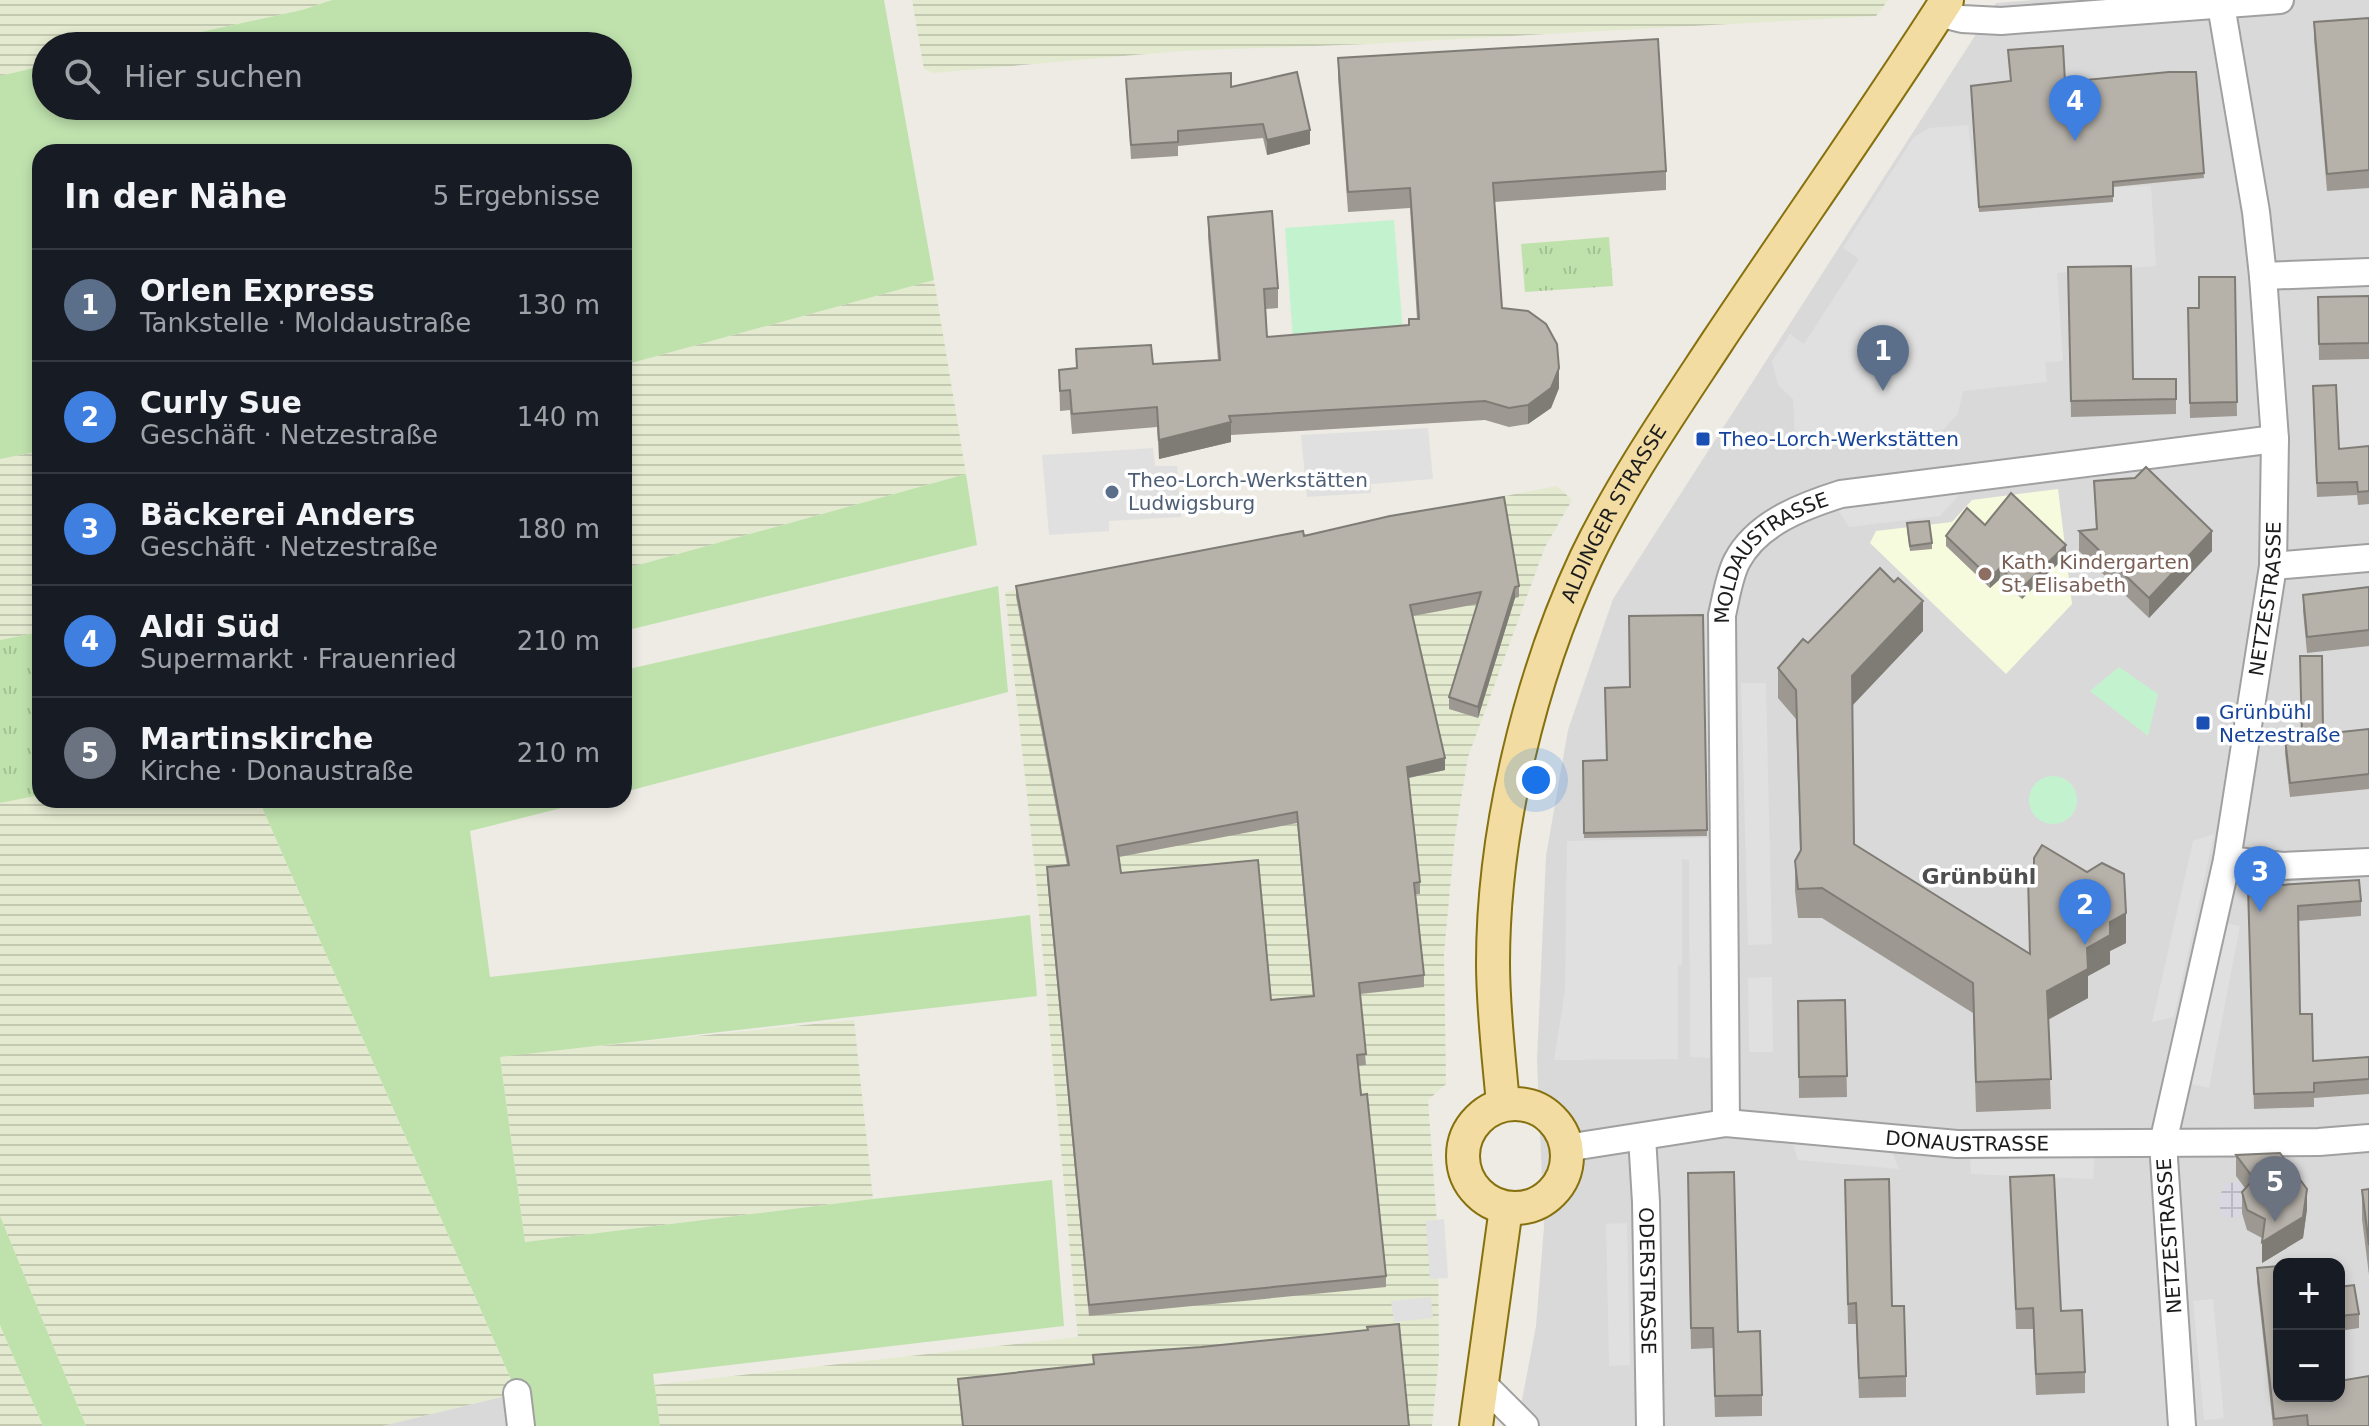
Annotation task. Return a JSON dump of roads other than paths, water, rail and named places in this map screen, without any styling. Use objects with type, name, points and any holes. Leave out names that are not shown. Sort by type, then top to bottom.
[{"type":"main road","name":"ALDINGER STRASSE","points":[[1503,1104],[1493,965],[1495,909],[1509,800],[1529,718],[1586,558],[1618,499],[1688,386],[1943,6]]},
{"type":"main road","points":[[1521,1103],[1537,1108],[1551,1118],[1562,1132],[1566,1148],[1564,1173],[1551,1193],[1538,1203],[1523,1208],[1506,1208],[1490,1202],[1475,1190],[1466,1175],[1462,1157],[1464,1143],[1478,1118],[1503,1104],[1521,1103]]},
{"type":"main road","points":[[1476,1426],[1506,1208]]},
{"type":"street","points":[[1943,6],[1962,19],[2001,21],[2280,0]]},
{"type":"street","name":"NETZESTRASSE","points":[[2182,1426],[2163,1143],[2227,860],[2273,566],[2275,439],[2263,276],[2256,212],[2221,5]]},
{"type":"street","points":[[2263,276],[2369,272]]},
{"type":"street","name":"MOLDAUSTRASSE","points":[[1726,1123],[1722,615],[1737,561],[1759,534],[1799,508],[1841,494],[2275,439]]},
{"type":"street","points":[[2273,566],[2369,558]]},
{"type":"street","points":[[2227,860],[2283,866],[2369,862]]},
{"type":"street","name":"DONAUSTRASSE","points":[[1566,1148],[1726,1123],[1957,1144],[2319,1142],[2369,1138]]},
{"type":"street","name":"ODERSTRASSE","points":[[1642,1137],[1650,1426]]},
{"type":"street","points":[[1482,1383],[1525,1426]]},
{"type":"street","points":[[517,1393],[521,1426]]},
{"type":"place","name":"Aldi Süd","points":[[2075,141]]},
{"type":"place","name":"Orlen Express","points":[[1883,391]]},
{"type":"place","name":"Theo-Lorch-Werkstätten","points":[[1703,439]]},
{"type":"place","name":"Theo-Lorch-Werkstätten Ludwigsburg","points":[[1112,492]]},
{"type":"place","name":"Kath. Kindergarten St. Elisabeth","points":[[1985,574]]},
{"type":"place","name":"Grünbühl Netzestraße","points":[[2203,723]]},
{"type":"place","name":"Bäckerei Anders","points":[[2260,912]]},
{"type":"place","name":"Curly Sue","points":[[2085,945]]},
{"type":"place","name":"Martinskirche","points":[[2275,1222]]},
{"type":"district","name":"Grünbühl","points":[[1979,876]]}]
